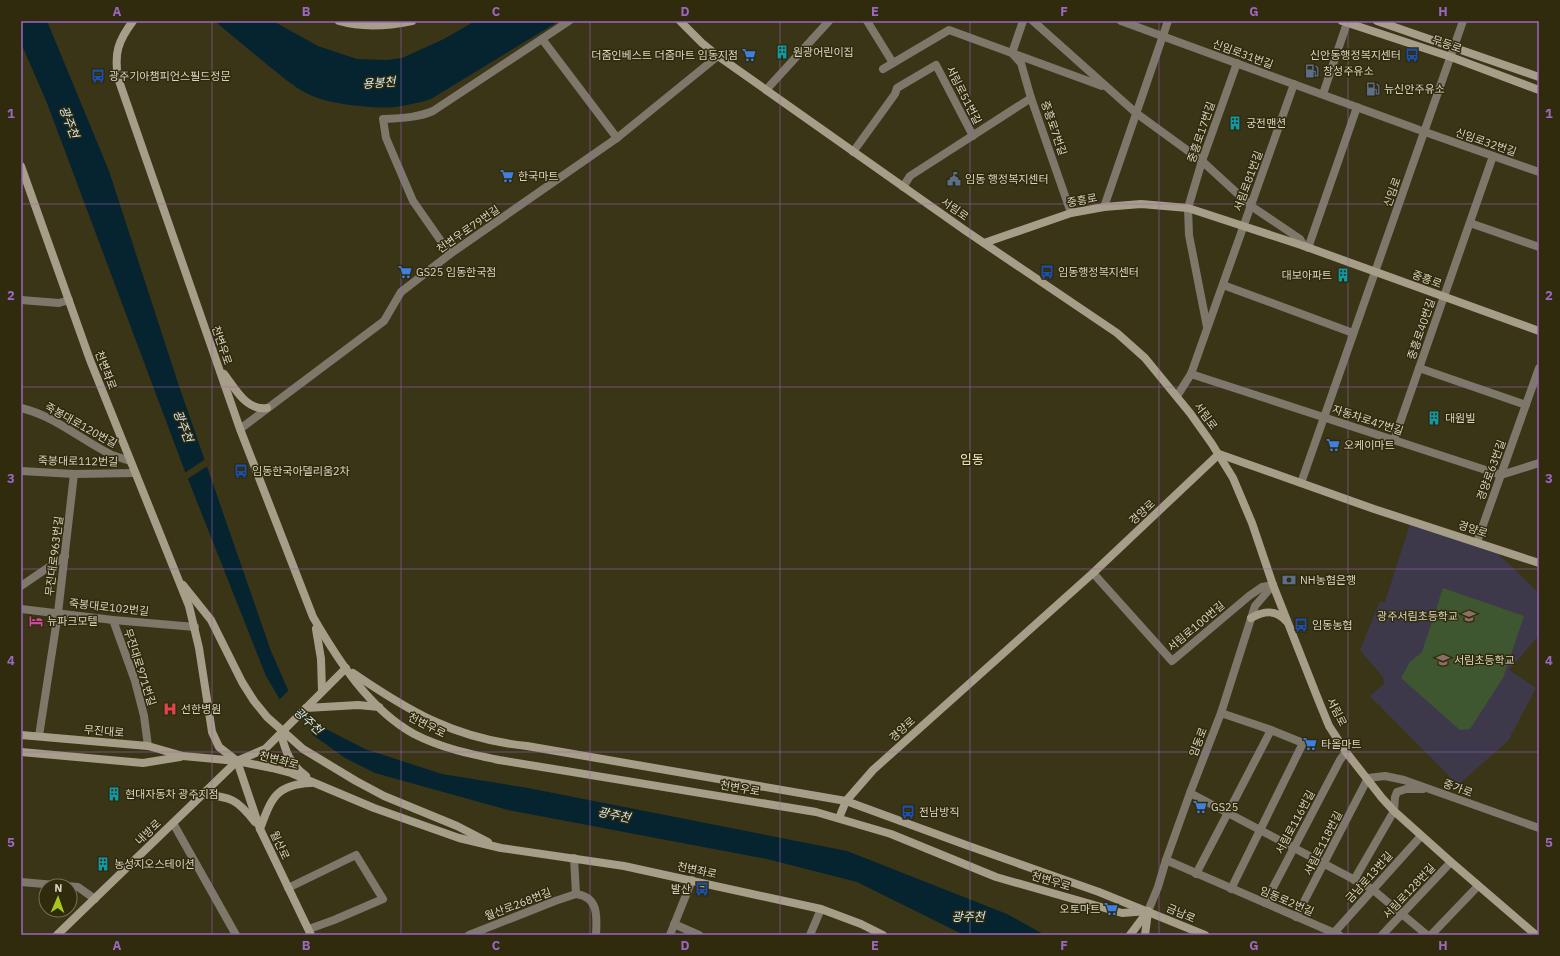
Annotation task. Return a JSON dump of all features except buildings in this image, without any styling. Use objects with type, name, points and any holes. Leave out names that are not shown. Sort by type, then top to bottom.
[{"type":"street","name":"천변우로","points":[[133,21],[123,34],[118,48],[116,65],[118,78],[240,429],[313,617],[328,644],[368,696],[379,707],[414,734],[464,753],[810,811],[891,834],[1003,879],[1122,913],[1148,911]]},
{"type":"street","points":[[339,21],[368,26],[392,25],[412,21]]},
{"type":"street","points":[[450,254],[418,209],[410,195],[386,138],[382,119],[414,116],[433,111],[569,21]]},
{"type":"street","name":"서림로","points":[[680,21],[702,44],[718,56],[903,187],[1117,333],[1145,358],[1177,396],[1219,454],[1233,478],[1252,523],[1287,622],[1329,726],[1346,752],[1394,811],[1478,886],[1536,935]]},
{"type":"street","points":[[766,90],[829,21]]},
{"type":"street","points":[[867,21],[892,63]]},
{"type":"street","points":[[1012,53],[1023,21]]},
{"type":"street","points":[[1033,21],[1136,113],[1202,161],[1251,206],[1300,239],[1306,247]]},
{"type":"street","name":"신임로31번길","points":[[1121,21],[1425,132]]},
{"type":"street","points":[[1104,207],[1168,21]]},
{"type":"street","name":"무등로","points":[[1377,21],[1539,77]]},
{"type":"street","name":"신임로","points":[[1301,483],[1463,21]]},
{"type":"street","name":"무등로","points":[[1323,94],[1345,22],[1451,57],[1539,90]]},
{"type":"street","points":[[883,69],[949,30],[1107,87]]},
{"type":"street","points":[[542,39],[617,138]]},
{"type":"street","name":"중흥로7번길","points":[[1012,53],[1021,63],[1031,98],[1071,213]]},
{"type":"street","name":"천변우로79번길","points":[[240,429],[384,321],[401,292],[450,254],[617,138],[718,56]]},
{"type":"street","name":"중흥로17번길","points":[[1188,208],[1202,161],[1237,63]]},
{"type":"street","name":"서림로51번길","points":[[853,152],[895,94],[897,88],[936,65],[973,136]]},
{"type":"street","name":"서림로81번길","points":[[1177,396],[1191,374],[1294,84]]},
{"type":"street","name":"서림로51번길","points":[[903,187],[910,176],[1031,98]]},
{"type":"street","points":[[1306,247],[1332,180],[1357,107]]},
{"type":"street","name":"신임로32번길","points":[[1425,132],[1539,172]]},
{"type":"street","name":"중흥로40번길","points":[[1394,440],[1493,156]]},
{"type":"street","points":[[21,158],[22,169]]},
{"type":"street","name":"천변좌로","points":[[22,169],[90,360],[189,606],[199,648],[212,732],[219,747],[237,761],[278,770],[430,829],[459,838],[501,848],[624,866],[821,909],[861,924],[883,935]]},
{"type":"street","name":"중흥로","points":[[984,243],[1071,213],[1104,207],[1141,204],[1188,208],[1306,247],[1539,331]]},
{"type":"street","points":[[1188,208],[1189,235],[1208,327]]},
{"type":"street","points":[[1470,223],[1539,247]]},
{"type":"street","points":[[1222,286],[1353,333]]},
{"type":"street","points":[[21,300],[59,303],[69,300]]},
{"type":"street","points":[[219,368],[248,403],[257,408],[268,408]]},
{"type":"street","name":"중흥로40번길","points":[[1419,368],[1526,405]]},
{"type":"street","name":"경양로63번길","points":[[1477,542],[1539,368]]},
{"type":"street","name":"자동차로47번길","points":[[1191,374],[1501,475]]},
{"type":"street","name":"죽봉대로120번길","points":[[21,408],[40,414],[62,425],[112,455],[130,461]]},
{"type":"street","name":"경양로","points":[[839,818],[846,801],[873,770],[1093,573],[1219,454],[1374,509],[1539,563]]},
{"type":"street","points":[[1501,475],[1539,463]]},
{"type":"street","name":"죽봉대로112번길","points":[[21,471],[74,474],[135,473]]},
{"type":"street","name":"무진대로963번길","points":[[39,736],[58,613],[74,474]]},
{"type":"street","points":[[21,586],[65,556]]},
{"type":"street","name":"서림로100번길","points":[[1093,573],[1172,661],[1249,596],[1262,587],[1273,585]]},
{"type":"street","name":"천변좌로","points":[[178,578],[211,620],[242,682],[254,700],[267,717],[303,749],[384,796],[457,826],[501,848]]},
{"type":"street","name":"임동로","points":[[1148,911],[1158,887],[1190,793],[1221,713],[1251,618],[1258,601],[1273,585]]},
{"type":"street","name":"죽봉대로102번길","points":[[21,609],[113,620],[195,627]]},
{"type":"street","points":[[1251,618],[1260,613],[1269,612],[1280,615],[1287,622]]},
{"type":"street","points":[[313,617],[319,639],[322,691]]},
{"type":"street","name":"무진대로971번길","points":[[113,620],[135,681],[144,716],[148,746]]},
{"type":"street","name":"천변우로","points":[[346,668],[380,691],[435,722],[483,739],[846,801],[1148,911]]},
{"type":"street","points":[[322,691],[346,668]]},
{"type":"street","name":"무진대로","points":[[21,735],[148,746],[183,756],[237,761],[265,749],[322,691]]},
{"type":"street","points":[[306,708],[358,705],[379,707]]},
{"type":"street","points":[[1221,713],[1271,730],[1303,743],[1231,889]]},
{"type":"street","points":[[1196,874],[1271,730]]},
{"type":"street","points":[[281,734],[285,750],[295,768],[314,783]]},
{"type":"street","name":"무진대로","points":[[21,752],[143,763],[183,756]]},
{"type":"street","name":"서림로116번길","points":[[1265,903],[1340,760],[1346,752]]},
{"type":"street","name":"내방로","points":[[57,935],[237,761]]},
{"type":"street","name":"월산로","points":[[237,761],[260,829],[310,932]]},
{"type":"street","name":"중가로","points":[[1368,778],[1385,776],[1394,778],[1539,828]]},
{"type":"street","name":"서림로118번길","points":[[1296,917],[1368,778]]},
{"type":"street","points":[[202,794],[221,796],[234,800],[244,808],[260,829],[274,798],[281,791],[290,786],[314,783]]},
{"type":"street","points":[[1354,880],[1394,811],[1397,792],[1406,789],[1428,789]]},
{"type":"street","points":[[1190,793],[1372,889],[1427,935]]},
{"type":"street","points":[[173,823],[236,935]]},
{"type":"street","name":"금남로13번길","points":[[1335,934],[1372,889],[1421,836]]},
{"type":"street","points":[[288,888],[356,855],[383,899],[310,932]]},
{"type":"street","points":[[574,858],[576,894],[584,895],[593,904],[596,911],[596,935]]},
{"type":"street","name":"임동로2번길","points":[[1166,860],[1335,934]]},
{"type":"street","name":"서림로128번길","points":[[1382,935],[1451,862]]},
{"type":"street","points":[[670,935],[692,880]]},
{"type":"street","points":[[21,882],[78,887],[95,899]]},
{"type":"street","points":[[1431,935],[1478,886]]},
{"type":"street","name":"월산로268번길","points":[[469,935],[576,894]]},
{"type":"street","points":[[810,935],[821,909]]},
{"type":"street","points":[[1130,935],[1148,911]]},
{"type":"street","points":[[1145,935],[1148,911]]},
{"type":"street","name":"금남로","points":[[1148,911],[1205,935]]},
{"type":"street","points":[[674,924],[699,935]]},
{"type":"shaded area","name":"서림초등학교","points":[[1410,524],[1496,552],[1539,593],[1539,635],[1509,670],[1536,688],[1508,741],[1458,785],[1370,696],[1384,684],[1383,677],[1360,650],[1380,601],[1385,602]]},
{"type":"green space","points":[[1443,588],[1524,616],[1503,678],[1470,729],[1460,730],[1401,678],[1410,662],[1422,652]]},
{"type":"water","name":"광주천","points":[[21,21],[47,21],[109,171],[179,386],[271,651],[288,690],[299,708],[311,719],[324,728],[365,749],[442,774],[528,788],[847,851],[1007,914],[1045,935],[964,935],[857,882],[767,859],[508,810],[375,773],[345,758],[292,720],[266,676],[184,469],[47,103],[21,43]]},
{"type":"water","name":"용봉천","points":[[215,21],[273,21],[318,46],[357,59],[387,60],[402,58],[444,39],[475,21],[559,21],[431,99],[408,105],[386,107],[338,103],[316,98],[308,94],[285,79]]},
{"type":"pier","points":[[207,458],[209,465],[186,480],[183,474]]},
{"type":"pier","points":[[290,689],[300,706],[312,718],[322,724],[310,736],[290,721],[278,701]]},
{"type":"place","name":"원광어린이집","points":[[782,52]]},
{"type":"place","name":"더줌인베스트 더줌마트 임동지점","points":[[749,55]]},
{"type":"place","name":"신안동행정복지센터","points":[[1412,55]]},
{"type":"place","name":"창성주유소","points":[[1312,71]]},
{"type":"place","name":"광주기아챔피언스필드정문","points":[[98,76]]},
{"type":"place","name":"뉴신안주유소","points":[[1373,89]]},
{"type":"place","name":"궁전맨션","points":[[1235,123]]},
{"type":"place","name":"한국마트","points":[[507,176]]},
{"type":"place","name":"임동 행정복지센터","points":[[954,179]]},
{"type":"place","name":"GS25 임동한국점","points":[[405,272]]},
{"type":"place","name":"임동행정복지센터","points":[[1047,272]]},
{"type":"place","name":"대보아파트","points":[[1343,275]]},
{"type":"place","name":"대원빌","points":[[1434,418]]},
{"type":"place","name":"오케이마트","points":[[1333,445]]},
{"type":"place","name":"임동한국아델리움2차","points":[[241,471]]},
{"type":"place","name":"NH농협은행","points":[[1289,580]]},
{"type":"place","name":"광주서림초등학교","points":[[1469,616]]},
{"type":"place","name":"뉴파크모텔","points":[[36,621]]},
{"type":"place","name":"임동농협","points":[[1301,625]]},
{"type":"place","name":"서림초등학교","points":[[1443,660]]},
{"type":"place","name":"선한병원","points":[[170,709]]},
{"type":"place","name":"타올마트","points":[[1310,744]]},
{"type":"place","name":"현대자동차 광주지점","points":[[114,794]]},
{"type":"place","name":"GS25","points":[[1200,807]]},
{"type":"place","name":"전남방직","points":[[908,812]]},
{"type":"place","name":"농성지오스테이션","points":[[103,864]]},
{"type":"place","name":"발산","points":[[702,889]]},
{"type":"place","name":"오토마트","points":[[1111,909]]},
{"type":"district","name":"임동","points":[[972,459]]}]
